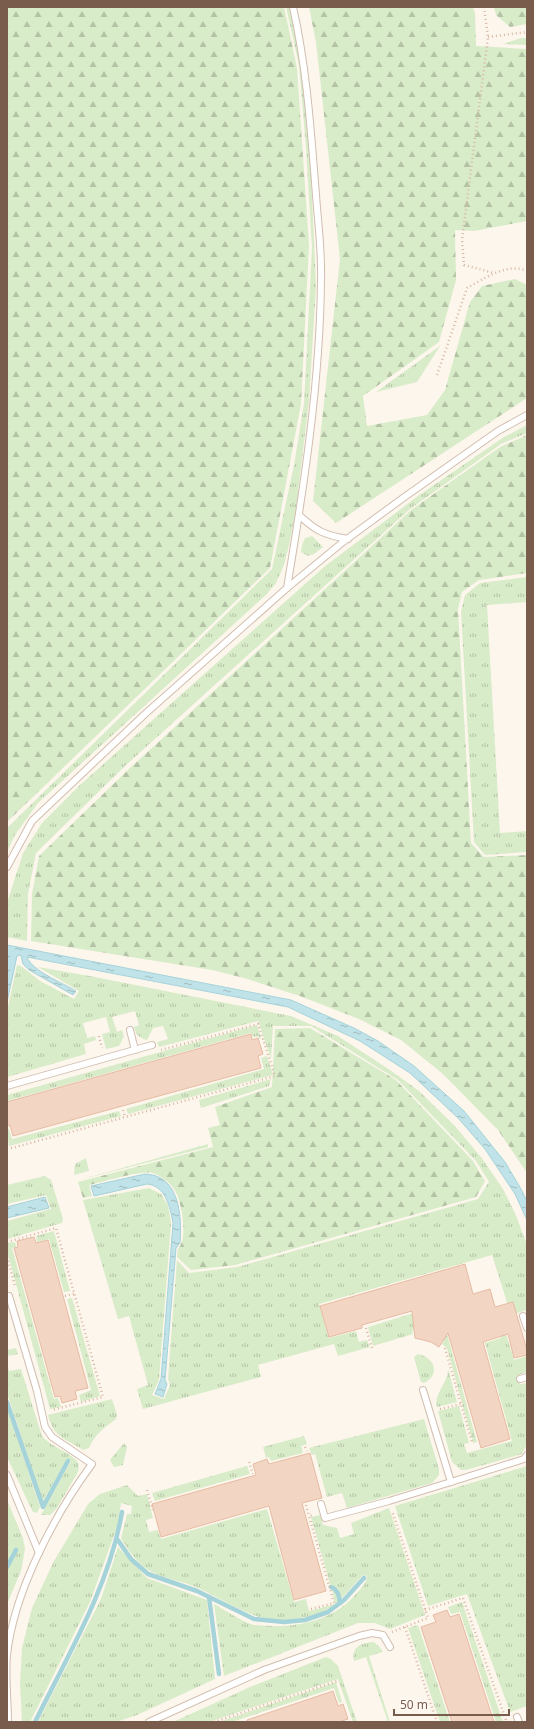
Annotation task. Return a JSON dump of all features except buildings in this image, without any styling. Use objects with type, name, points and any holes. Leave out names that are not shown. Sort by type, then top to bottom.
[{"type":"lane","points":[[288,588],[306,475],[316,373],[321,279],[310,114],[301,43],[293,7]]},
{"type":"lane","points":[[7,867],[32,821],[37,815],[145,714],[288,588],[348,539],[498,431],[527,415]]},
{"type":"lane","points":[[299,514],[312,527],[329,536],[348,539]]},
{"type":"lane","points":[[130,1030],[135,1050]]},
{"type":"lane","points":[[7,1086],[135,1050],[152,1048]]},
{"type":"lane","points":[[8,1722],[7,1656],[12,1625],[39,1553],[58,1518],[92,1464],[52,1437],[45,1427],[37,1391],[9,1296]]},
{"type":"lane","points":[[7,1316],[14,1314]]},
{"type":"lane","points":[[523,1316],[527,1328]]},
{"type":"lane","points":[[520,1379],[527,1377]]},
{"type":"lane","points":[[423,1390],[451,1482]]},
{"type":"lane","points":[[321,1504],[325,1518],[389,1501],[524,1459],[527,1454]]},
{"type":"lane","points":[[7,1475],[39,1553]]},
{"type":"lane","points":[[149,1722],[264,1670],[359,1636],[372,1633],[383,1635],[390,1647]]},
{"type":"path","points":[[484,7],[488,37],[462,240],[464,265],[494,273]]},
{"type":"path","points":[[488,37],[527,32]]},
{"type":"path","points":[[437,376],[467,288],[494,273],[519,267],[527,271]]},
{"type":"path","points":[[7,1148],[275,1076],[258,1024],[152,1048]]},
{"type":"path","points":[[123,1110],[125,1117]]},
{"type":"path","points":[[7,1242],[56,1228],[103,1397],[50,1411]]},
{"type":"path","points":[[7,1257],[15,1286]]},
{"type":"path","points":[[65,1296],[74,1294]]},
{"type":"path","points":[[366,1328],[372,1348]]},
{"type":"path","points":[[445,1348],[472,1442]]},
{"type":"path","points":[[440,1409],[461,1404]]},
{"type":"path","points":[[305,1447],[307,1451]]},
{"type":"path","points":[[249,1462],[253,1474]]},
{"type":"path","points":[[147,1490],[153,1510]]},
{"type":"path","points":[[389,1501],[428,1618],[390,1632]]},
{"type":"path","points":[[306,1505],[334,1603],[311,1609]]},
{"type":"path","points":[[309,1516],[324,1513]]},
{"type":"path","points":[[425,1610],[463,1598],[506,1722]]},
{"type":"path","points":[[405,1627],[437,1722]]},
{"type":"path","points":[[214,1722],[337,1681]]},
{"type":"green space","points":[[7,7],[284,7],[297,68],[309,245],[301,404],[270,568],[7,822]]},
{"type":"green space","points":[[286,7],[290,7],[301,64],[309,128],[316,286],[309,401],[296,509],[284,565],[276,583],[267,594],[38,803],[15,835],[7,852],[7,828],[272,569],[294,465],[304,403],[312,248],[299,65]]},
{"type":"green space","points":[[309,7],[473,7],[475,13],[476,46],[527,49],[527,221],[474,231],[455,230],[456,280],[439,342],[363,396],[367,426],[427,415],[445,390],[470,302],[482,286],[515,279],[527,285],[527,398],[336,523],[313,501],[340,259],[316,42]]},
{"type":"green space","points":[[494,7],[527,7],[527,24],[510,27],[496,15]]},
{"type":"green space","points":[[521,38],[527,38],[527,45],[503,44]]},
{"type":"green space","points":[[440,346],[417,382],[376,392]]},
{"type":"green space","points":[[527,425],[527,433],[501,444],[410,509],[125,766],[36,853],[28,894],[27,941],[7,937],[7,903],[23,853],[42,823],[80,785],[324,567],[418,496],[504,437]]},
{"type":"green space","points":[[527,435],[527,573],[479,580],[462,592],[458,609],[471,843],[484,857],[527,855],[527,1173],[498,1130],[443,1074],[401,1040],[359,1019],[300,996],[244,978],[212,970],[31,941],[32,894],[39,856],[129,769],[411,510],[500,447]]},
{"type":"green space","points":[[312,536],[323,547],[314,554],[308,556],[301,552],[302,545],[305,538]]},
{"type":"green space","points":[[527,577],[527,602],[487,605],[500,833],[527,831],[527,852],[485,855],[474,842],[461,612],[465,595],[480,583]]},
{"type":"green space","points":[[17,965],[21,966],[40,981],[74,999],[79,991],[38,967],[291,1016],[338,1036],[387,1068],[419,1091],[454,1125],[481,1157],[503,1189],[515,1213],[527,1245],[527,1310],[511,1315],[492,1255],[319,1304],[329,1338],[356,1331],[359,1342],[367,1340],[370,1347],[338,1356],[334,1344],[258,1365],[261,1377],[143,1409],[137,1389],[148,1385],[129,1316],[118,1319],[83,1200],[149,1188],[161,1194],[168,1205],[171,1223],[159,1380],[152,1395],[164,1399],[170,1385],[168,1379],[177,1260],[189,1273],[237,1267],[478,1199],[489,1182],[476,1161],[398,1080],[311,1026],[273,1026],[271,1059],[258,1021],[159,1047],[157,1042],[168,1039],[163,1026],[153,1028],[147,1040],[138,1036],[134,1027],[139,1025],[135,1011],[112,1017],[117,1032],[122,1030],[124,1036],[119,1046],[106,1049],[102,1034],[110,1032],[106,1017],[83,1023],[87,1038],[95,1036],[96,1040],[84,1044],[86,1054],[7,1077],[7,1011]]},
{"type":"green space","points":[[257,1025],[260,1039],[258,1036],[253,1037],[251,1033],[7,1101],[7,1095]]},
{"type":"green space","points":[[310,1028],[396,1080],[473,1161],[485,1181],[476,1197],[235,1265],[191,1270],[177,1257],[178,1249],[182,1241],[182,1213],[176,1192],[166,1180],[153,1173],[140,1173],[89,1185],[92,1196],[83,1198],[78,1182],[213,1147],[208,1128],[220,1125],[215,1107],[272,1087],[275,1029]]},
{"type":"green space","points":[[267,1056],[273,1075],[128,1114],[126,1109],[264,1069],[261,1058]]},
{"type":"green space","points":[[271,1079],[269,1086],[201,1108],[199,1100]]},
{"type":"green space","points":[[119,1111],[121,1116],[9,1146],[7,1129],[9,1129],[12,1139]]},
{"type":"green space","points":[[208,1144],[208,1147],[79,1180]]},
{"type":"green space","points":[[86,1158],[89,1171],[74,1175],[75,1164]]},
{"type":"green space","points":[[45,1176],[51,1180],[63,1219],[62,1223],[7,1239],[7,1221],[51,1209],[46,1195],[7,1204],[7,1185]]},
{"type":"green space","points":[[54,1231],[70,1291],[64,1292],[49,1239],[37,1242],[36,1236]]},
{"type":"green space","points":[[15,1242],[16,1247],[12,1248],[54,1399],[58,1398],[61,1407],[50,1409],[7,1251],[7,1243]]},
{"type":"green space","points":[[72,1298],[100,1396],[81,1402],[79,1395],[91,1390],[67,1299]]},
{"type":"green space","points":[[443,1304],[416,1330],[412,1331],[413,1334],[373,1346],[368,1327]]},
{"type":"green space","points":[[502,1321],[514,1360],[527,1356],[527,1372],[518,1375],[520,1384],[527,1383],[526,1446],[522,1454],[466,1470],[461,1470],[452,1462],[438,1411],[459,1406],[469,1443],[464,1444],[467,1453],[512,1441],[485,1343],[501,1338],[496,1323]]},
{"type":"green space","points":[[437,1328],[450,1332],[447,1334],[477,1442],[473,1443],[447,1348],[442,1344],[444,1341],[439,1336]]},
{"type":"green space","points":[[16,1348],[18,1354],[7,1356],[7,1350]]},
{"type":"green space","points":[[418,1354],[429,1359],[434,1367],[432,1376],[424,1383],[421,1382],[414,1357]]},
{"type":"green space","points":[[7,1363],[9,1371],[21,1369],[42,1436],[76,1460],[79,1467],[78,1472],[57,1508],[50,1515],[41,1515],[71,1461],[67,1459],[43,1502],[7,1393]]},
{"type":"green space","points":[[448,1369],[457,1402],[437,1407],[437,1397],[446,1379]]},
{"type":"green space","points":[[112,1399],[117,1415],[116,1419],[97,1435],[89,1448],[83,1450],[64,1439],[56,1432],[50,1422],[48,1415]]},
{"type":"green space","points":[[7,1407],[40,1507],[37,1513],[33,1512],[7,1457]]},
{"type":"green space","points":[[424,1419],[439,1469],[439,1475],[432,1483],[347,1508],[342,1493],[327,1497],[315,1454],[312,1455],[309,1448]]},
{"type":"green space","points":[[304,1436],[307,1444],[301,1446],[303,1453],[271,1461],[269,1457],[266,1458],[263,1447]]},
{"type":"green space","points":[[124,1443],[127,1447],[123,1465],[114,1467],[110,1460]]},
{"type":"green space","points":[[247,1466],[250,1474],[155,1501],[152,1493]]},
{"type":"green space","points":[[527,1466],[527,1706],[510,1712],[467,1594],[428,1606],[395,1506]]},
{"type":"green space","points":[[127,1485],[138,1496],[147,1494],[153,1518],[146,1520],[149,1532],[158,1530],[161,1539],[267,1509],[294,1602],[306,1599],[309,1611],[335,1604],[332,1589],[338,1596],[338,1603],[320,1613],[310,1616],[288,1620],[266,1619],[241,1610],[196,1587],[152,1572],[139,1562],[121,1539],[127,1514],[131,1514],[132,1506],[121,1503],[118,1524],[90,1602],[30,1722],[22,1722],[20,1683],[22,1648],[32,1608],[54,1561],[88,1504],[100,1494]]},
{"type":"green space","points":[[7,1500],[23,1538],[25,1549],[21,1571],[7,1604]]},
{"type":"green space","points":[[389,1508],[425,1615],[390,1629],[375,1623],[358,1623],[224,1676],[214,1604],[251,1624],[268,1626],[296,1625],[323,1618],[335,1612],[356,1594],[365,1583],[367,1576],[363,1575],[341,1599],[338,1589],[330,1584],[311,1517],[320,1515],[323,1525],[337,1528],[340,1538],[354,1534],[351,1523]]},
{"type":"green space","points":[[118,1547],[147,1578],[207,1600],[215,1679],[137,1715],[116,1722],[38,1722],[101,1599]]},
{"type":"green space","points":[[462,1602],[503,1722],[496,1722],[460,1612],[451,1614],[448,1607]]},
{"type":"green space","points":[[418,1625],[450,1722],[440,1722],[408,1628]]},
{"type":"green space","points":[[373,1642],[378,1645],[383,1652],[369,1656],[390,1722],[388,1722],[366,1657],[354,1661],[354,1652],[358,1647],[365,1643]]},
{"type":"green space","points":[[326,1657],[331,1659],[338,1666],[357,1722],[353,1722],[338,1679],[209,1722],[173,1722],[250,1687]]},
{"type":"green space","points":[[336,1682],[342,1702],[339,1703],[334,1688],[232,1722],[219,1722]]},
{"type":"water","points":[[7,945],[291,1000],[354,1028],[378,1041],[414,1066],[464,1111],[505,1162],[521,1189],[527,1201],[527,1220],[515,1194],[485,1149],[458,1118],[410,1073],[360,1041],[288,1007],[27,957],[30,962],[41,972],[76,991],[73,995],[29,970],[23,964],[21,955],[17,956],[7,1002]]},
{"type":"water","points":[[145,1174],[157,1176],[166,1182],[172,1189],[179,1210],[181,1233],[180,1243],[176,1248],[165,1380],[167,1384],[163,1397],[155,1394],[161,1379],[173,1223],[166,1198],[159,1189],[147,1184],[94,1196],[91,1186]]},
{"type":"water","points":[[45,1197],[49,1208],[7,1218],[7,1207]]},
{"type":"waterway","points":[[7,1402],[43,1507],[68,1461]]},
{"type":"waterway","points":[[35,1722],[74,1646],[97,1594],[108,1567],[122,1512]]},
{"type":"waterway","points":[[117,1539],[131,1559],[148,1574],[197,1591],[254,1619],[284,1622],[305,1620],[328,1612],[344,1600],[364,1578]]},
{"type":"waterway","points":[[7,1567],[16,1550]]},
{"type":"waterway","points":[[331,1587],[338,1593],[340,1603]]},
{"type":"waterway","points":[[209,1597],[219,1674]]}]
